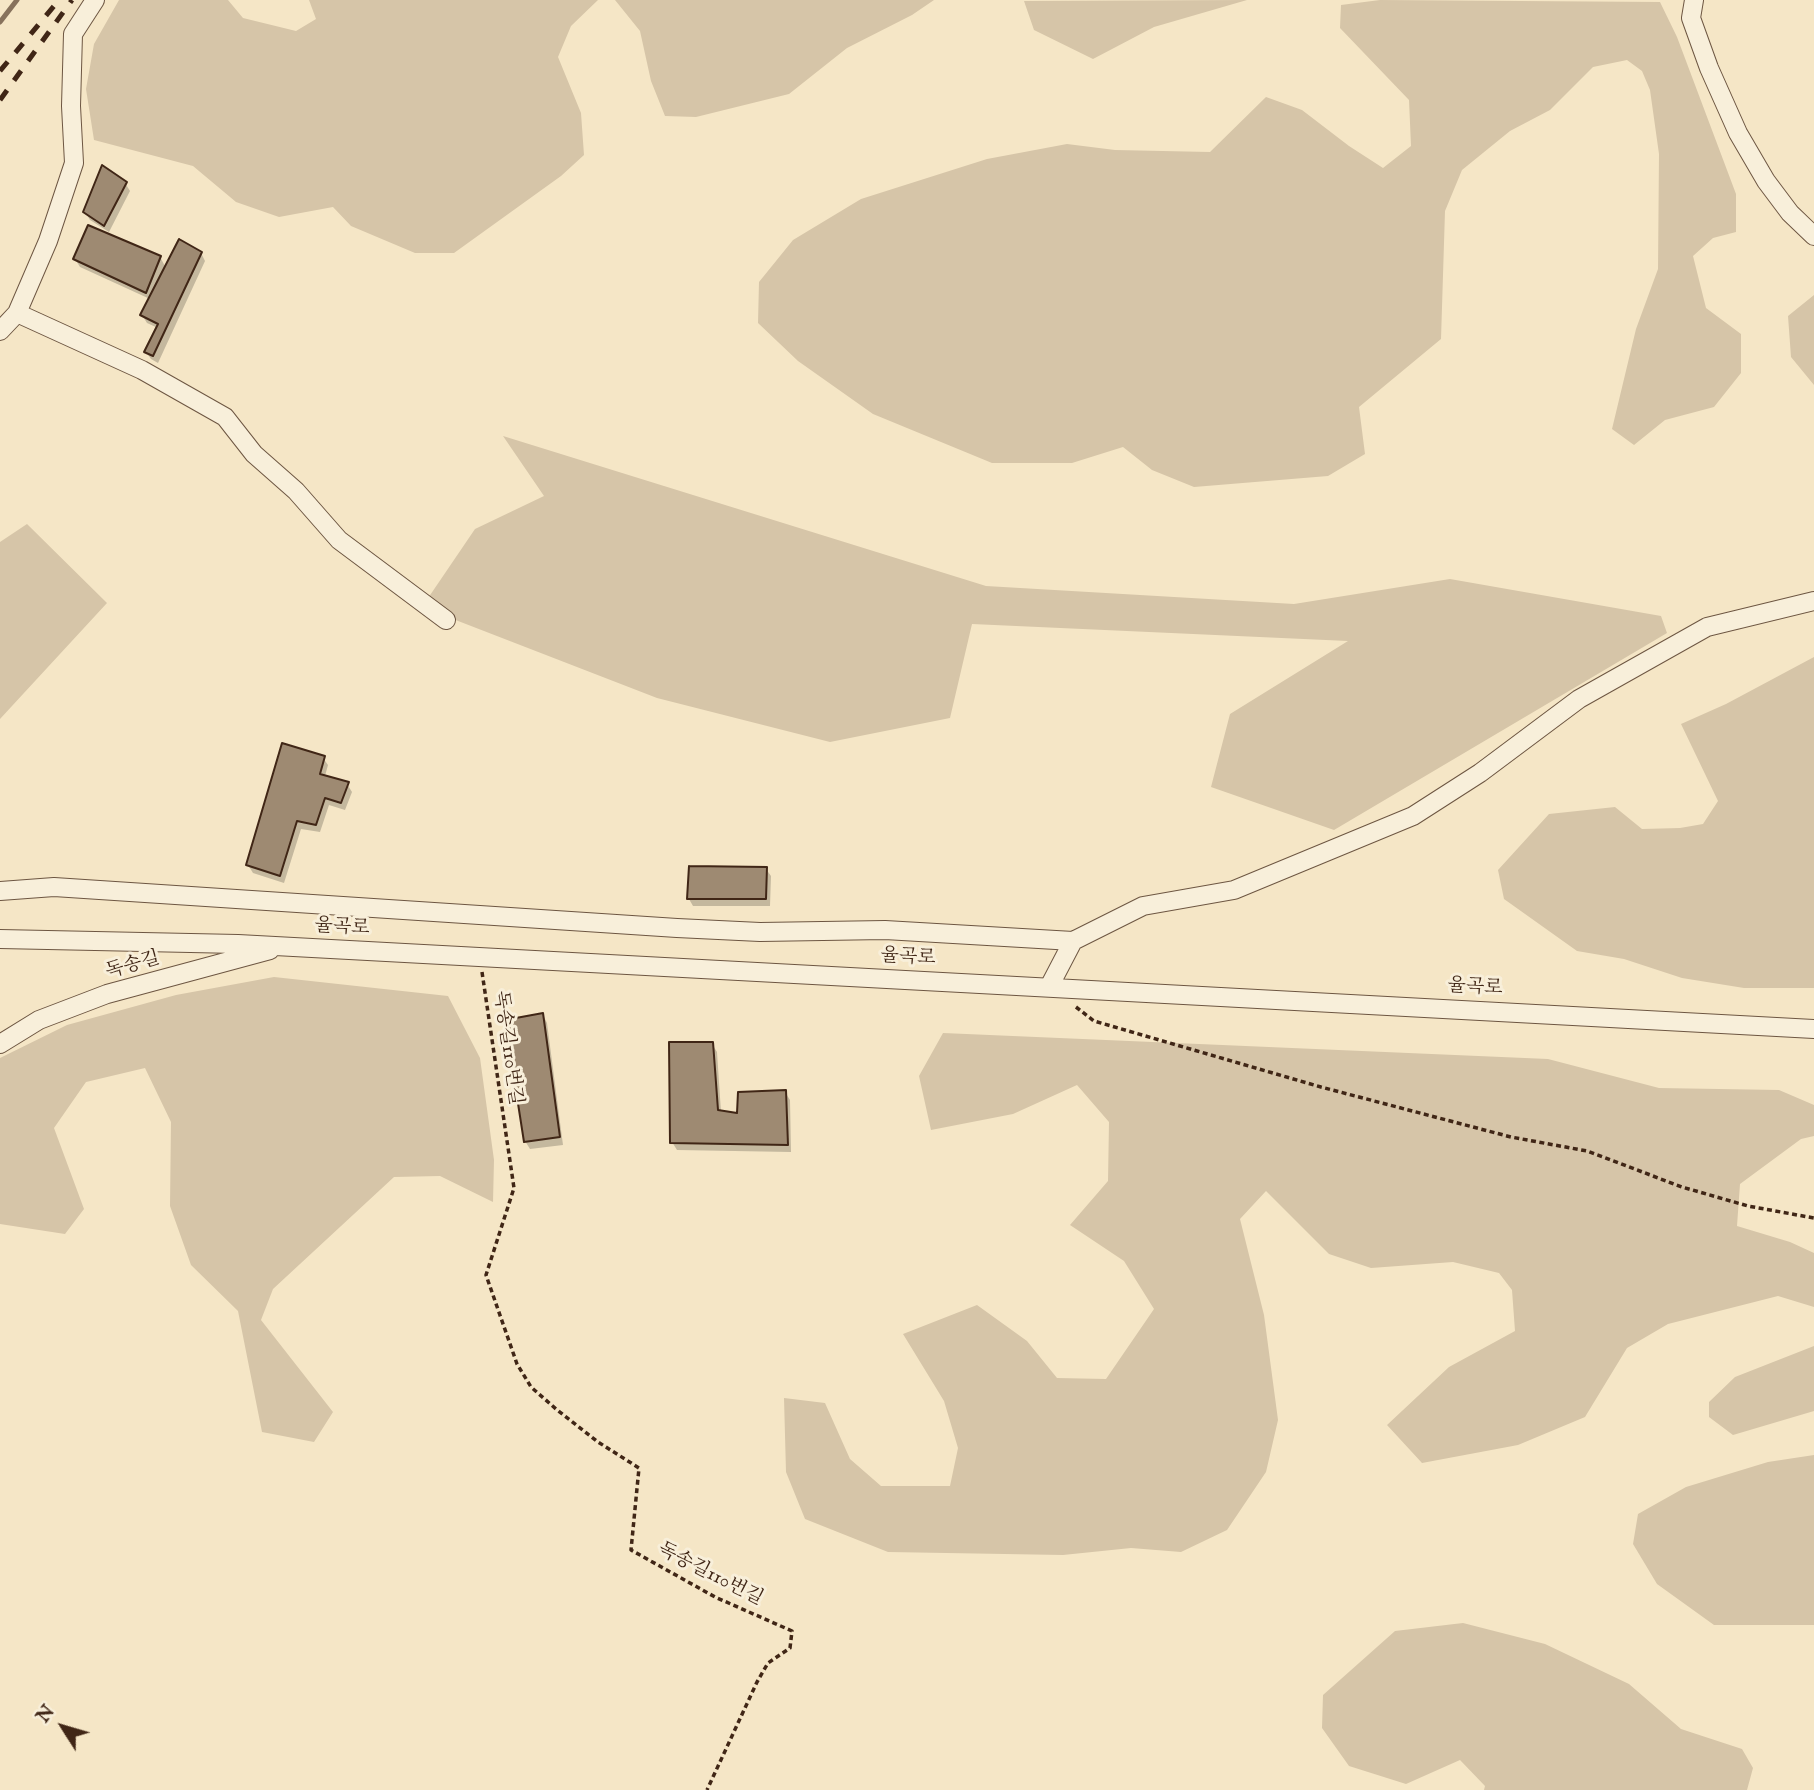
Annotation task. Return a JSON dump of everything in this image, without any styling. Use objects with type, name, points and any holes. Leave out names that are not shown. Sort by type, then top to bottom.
[{"type":"street","points":[[0,331],[17,313],[48,241],[74,163],[71,106],[73,34],[95,0]]},
{"type":"street","points":[[1694,0],[1691,18],[1709,68],[1738,133],[1766,181],[1790,213],[1814,236]]},
{"type":"street","points":[[17,313],[142,370],[225,417],[254,454],[296,491],[339,540],[364,562],[418,597],[446,620]]},
{"type":"street","points":[[0,891],[54,887],[677,928],[760,932],[897,930],[1073,940],[1143,906],[1234,890],[1413,816],[1480,773],[1579,699],[1707,627],[1814,601]]},
{"type":"street","name":"율곡로","points":[[0,939],[284,946],[1814,1028]]},
{"type":"street","points":[[1049,986],[1073,940]]},
{"type":"street","name":"독송길","points":[[0,1044],[39,1020],[107,994],[284,946]]},
{"type":"path","name":"독송길110번길","points":[[480,957],[513,1188],[486,1275],[517,1364],[531,1387],[556,1409],[598,1442],[639,1468],[631,1549],[715,1597],[792,1631],[790,1648],[768,1664],[757,1682],[707,1790]]},
{"type":"path","points":[[1049,986],[1094,1021],[1423,1115],[1511,1137],[1587,1151],[1682,1187],[1748,1206],[1814,1218]]},
{"type":"shaded area","points":[[119,0],[228,0],[243,18],[296,31],[316,19],[309,0],[598,0],[571,26],[558,57],[581,113],[584,155],[561,176],[454,253],[415,253],[351,226],[333,207],[279,217],[236,202],[193,166],[94,140],[86,89],[94,44]]},
{"type":"shaded area","points":[[615,0],[934,0],[912,15],[847,48],[789,94],[696,117],[665,116],[651,81],[640,31]]},
{"type":"shaded area","points":[[1247,0],[1154,27],[1093,59],[1034,30],[1024,1]]},
{"type":"shaded area","points":[[1380,0],[1660,2],[1677,37],[1736,194],[1736,232],[1713,238],[1693,256],[1706,308],[1741,334],[1741,373],[1714,407],[1665,420],[1634,445],[1612,429],[1636,329],[1658,269],[1659,154],[1650,90],[1642,71],[1627,60],[1593,67],[1550,110],[1510,131],[1462,170],[1445,211],[1441,339],[1359,407],[1365,454],[1328,476],[1194,487],[1152,470],[1123,447],[1072,463],[992,463],[873,414],[798,361],[758,323],[759,282],[793,240],[861,199],[987,159],[1067,144],[1115,150],[1210,152],[1266,97],[1302,110],[1383,168],[1411,146],[1409,100],[1340,28],[1341,5]]},
{"type":"shaded area","points":[[1814,295],[1814,385],[1791,357],[1788,316]]},
{"type":"shaded area","points":[[503,436],[986,586],[1294,604],[1450,579],[1661,616],[1667,633],[1334,830],[1211,787],[1230,714],[1348,641],[972,624],[950,718],[830,742],[657,698],[422,607],[475,529],[544,496]]},
{"type":"shaded area","points":[[27,524],[107,603],[0,719],[0,542]]},
{"type":"shaded area","points":[[1814,657],[1814,988],[1744,988],[1682,978],[1624,959],[1577,951],[1504,899],[1498,870],[1549,814],[1615,807],[1642,829],[1680,828],[1703,824],[1718,801],[1681,724],[1726,704]]},
{"type":"shaded area","points":[[274,977],[448,996],[480,1058],[494,1160],[493,1202],[440,1176],[394,1177],[273,1289],[261,1320],[333,1412],[314,1442],[262,1432],[238,1311],[191,1265],[170,1206],[171,1122],[145,1068],[86,1082],[54,1128],[84,1209],[65,1234],[0,1224],[0,1058],[67,1025],[176,995]]},
{"type":"shaded area","points":[[943,1033],[1548,1059],[1659,1088],[1779,1090],[1814,1105],[1814,1136],[1801,1139],[1740,1184],[1737,1226],[1790,1242],[1814,1253],[1814,1307],[1778,1296],[1668,1324],[1627,1348],[1585,1417],[1518,1445],[1422,1463],[1387,1425],[1449,1367],[1515,1331],[1512,1290],[1499,1273],[1453,1262],[1371,1268],[1329,1254],[1266,1191],[1240,1219],[1264,1315],[1278,1420],[1266,1472],[1227,1530],[1181,1552],[1131,1548],[1063,1555],[888,1552],[805,1519],[786,1472],[784,1398],[825,1403],[850,1459],[881,1486],[950,1486],[958,1448],[944,1401],[903,1334],[977,1305],[1027,1341],[1057,1378],[1106,1379],[1154,1309],[1124,1261],[1070,1225],[1108,1181],[1109,1122],[1077,1085],[1013,1114],[931,1130],[919,1076]]},
{"type":"shaded area","points":[[1814,1346],[1814,1411],[1733,1435],[1709,1417],[1709,1402],[1735,1377]]},
{"type":"shaded area","points":[[1814,1455],[1814,1625],[1714,1625],[1657,1584],[1633,1544],[1638,1514],[1686,1487],[1768,1462]]},
{"type":"shaded area","points":[[1463,1623],[1545,1644],[1629,1684],[1681,1729],[1742,1749],[1753,1768],[1747,1790],[1484,1790],[1485,1786],[1460,1760],[1406,1784],[1349,1766],[1322,1728],[1323,1695],[1395,1631]]},
{"type":"building","points":[[102,165],[127,182],[104,226],[83,212]]},
{"type":"building","points":[[88,225],[161,256],[146,293],[73,259]]},
{"type":"building","points":[[179,239],[202,252],[153,356],[144,352],[158,324],[140,315]]},
{"type":"building","points":[[282,743],[325,756],[320,774],[349,782],[341,803],[325,798],[316,825],[297,821],[280,876],[246,865]]},
{"type":"building","points":[[689,866],[767,867],[766,899],[687,899]]},
{"type":"building","points":[[543,1013],[560,1137],[524,1142],[505,1020]]},
{"type":"building","points":[[669,1042],[713,1042],[718,1110],[737,1113],[738,1092],[786,1090],[788,1145],[670,1143]]},
{"type":"waterway","points":[[0,22],[17,0]]},
{"type":"railway","points":[[0,71],[59,0]]},
{"type":"railway","points":[[0,100],[72,0]]}]
